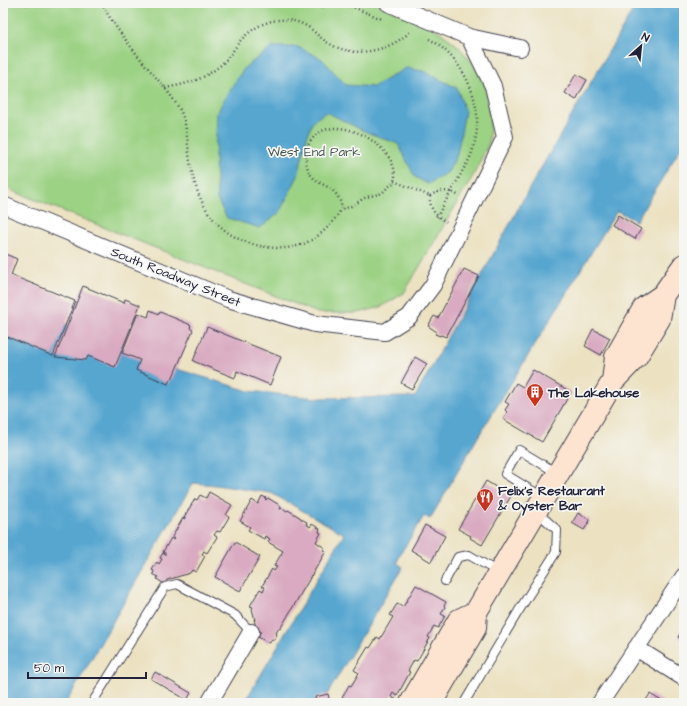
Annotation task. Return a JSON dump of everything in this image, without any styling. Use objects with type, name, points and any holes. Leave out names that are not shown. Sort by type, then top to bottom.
[{"type":"street","points":[[388,3],[468,37],[520,48]]},
{"type":"street","name":"South Roadway Street","points":[[3,205],[228,299],[315,324],[385,332],[409,317],[433,285],[505,137],[493,86],[468,37]]},
{"type":"street","points":[[431,703],[475,628],[476,612],[613,381],[616,357],[644,308],[663,295],[684,265]]},
{"type":"street","points":[[600,703],[684,576]]},
{"type":"street","points":[[411,703],[460,620],[476,612]]},
{"type":"street","points":[[209,703],[251,632]]},
{"type":"street","points":[[636,648],[684,678]]},
{"type":"lane","points":[[464,703],[518,612],[556,552],[557,530],[540,504],[505,474],[519,450],[558,474]]},
{"type":"lane","points":[[445,581],[458,557],[469,555],[499,572]]},
{"type":"lane","points":[[92,703],[165,587],[178,584],[235,615],[251,632]]},
{"type":"path","points":[[102,3],[124,37],[165,88],[184,119],[192,177],[204,206],[223,230],[242,241],[262,247],[285,249],[294,247],[305,243],[320,234],[333,221],[342,208],[381,194],[386,190],[394,181],[395,171],[391,160],[381,148],[367,137],[353,131],[343,128],[328,129],[320,132],[313,138],[308,147],[306,155],[308,169],[309,173],[316,181],[332,189],[337,194],[342,208]]},
{"type":"path","points":[[343,3],[384,20]]},
{"type":"path","points":[[165,88],[187,83],[207,75],[229,56],[244,37],[256,27],[272,21],[290,20],[301,23],[312,29],[329,44],[351,52],[385,48],[404,38],[411,31]]},
{"type":"path","points":[[404,28],[417,34]]},
{"type":"path","points":[[427,38],[444,50],[459,65],[471,90],[476,106],[477,124],[472,154],[437,217]]},
{"type":"path","points":[[394,181],[430,196],[439,192],[451,192],[472,204]]},
{"type":"path","points":[[430,196],[434,214],[460,230]]},
{"type":"green space","name":"West End Park","points":[[3,3],[374,3],[433,27],[456,44],[472,62],[485,84],[490,120],[489,143],[473,176],[404,293],[381,307],[358,313],[318,313],[3,187]]},
{"type":"water","points":[[637,3],[684,3],[684,143],[636,221],[617,211],[478,437],[430,519],[424,516],[399,556],[397,563],[403,567],[322,703],[244,703],[344,534],[271,493],[193,483],[66,703],[3,703],[3,296],[102,340],[180,370],[249,391],[317,398],[415,397],[530,187]]},
{"type":"water","points":[[273,47],[298,47],[322,59],[346,85],[373,87],[406,68],[423,71],[457,88],[465,111],[457,155],[448,172],[428,184],[415,177],[398,144],[364,131],[326,112],[313,121],[307,137],[298,176],[279,213],[260,228],[227,218],[217,199],[215,158],[217,113],[227,94],[245,67]]},
{"type":"building","points":[[312,3],[324,3],[322,8]]},
{"type":"building","points":[[576,74],[587,80],[576,100],[565,93]]},
{"type":"building","points":[[618,215],[641,229],[635,239],[612,225]]},
{"type":"building","points":[[3,253],[17,259],[11,275],[75,301],[53,356],[3,335]]},
{"type":"building","points":[[464,269],[479,276],[446,337],[435,334],[437,332],[428,326],[434,316],[438,318]]},
{"type":"building","points":[[83,286],[124,303],[125,299],[140,305],[115,367],[88,356],[86,360],[55,357]]},
{"type":"building","points":[[150,310],[159,314],[160,312],[191,325],[190,328],[193,330],[172,379],[170,379],[168,384],[136,370],[140,360],[122,353],[138,313],[148,317]]},
{"type":"building","points":[[207,327],[281,357],[270,385],[237,371],[235,378],[193,361]]},
{"type":"building","points":[[593,329],[610,338],[601,355],[585,346]]},
{"type":"building","points":[[415,357],[427,364],[412,389],[401,383]]},
{"type":"building","name":"The Lakehouse","points":[[533,370],[571,392],[542,442],[503,419],[507,412],[505,410],[509,404],[505,402],[516,383],[523,387]]},
{"type":"building","name":"Felix's Restaurant & Oyster Bar","points":[[486,481],[511,496],[482,545],[470,538],[471,536],[458,529]]},
{"type":"building","points":[[209,492],[232,505],[226,515],[229,517],[220,532],[217,531],[214,535],[217,537],[207,553],[204,551],[202,554],[205,556],[196,572],[192,570],[190,573],[167,580],[164,584],[157,579],[158,577],[153,574],[154,571],[152,570],[157,562],[159,564],[163,553],[165,555],[163,552],[171,538],[173,540],[174,539],[172,537],[183,518],[186,518],[184,517],[195,499],[197,500],[200,495],[206,498]]},
{"type":"building","points":[[262,496],[266,498],[266,500],[268,498],[281,506],[280,509],[282,508],[287,511],[288,510],[301,518],[307,522],[306,524],[310,527],[312,524],[320,529],[319,532],[321,533],[316,542],[325,548],[323,550],[326,551],[280,629],[279,628],[276,633],[277,634],[274,640],[272,639],[269,643],[258,637],[261,631],[257,632],[252,609],[253,607],[250,606],[260,589],[263,591],[265,587],[262,586],[272,569],[274,571],[277,567],[274,566],[283,551],[268,542],[270,539],[265,536],[264,539],[248,530],[250,527],[240,521],[252,500],[258,504]]},
{"type":"building","points":[[578,513],[590,520],[584,530],[572,523]]},
{"type":"building","points":[[425,525],[445,536],[431,562],[411,550]]},
{"type":"building","points":[[235,542],[260,557],[240,591],[215,577]]},
{"type":"building","points":[[416,585],[446,602],[441,614],[445,616],[438,628],[434,626],[428,637],[430,638],[417,661],[414,660],[408,671],[410,672],[397,696],[393,693],[391,697],[399,701],[398,703],[342,703],[344,699],[342,698],[349,685],[351,686],[359,673],[354,670],[368,647],[370,648],[377,637],[380,639],[393,617],[390,615],[397,604],[403,607]]},
{"type":"building","points":[[684,627],[684,641],[678,637]]},
{"type":"building","points":[[155,672],[191,693],[187,700],[151,679]]},
{"type":"building","points":[[328,694],[330,703],[316,703],[315,697]]},
{"type":"building","points":[[650,694],[665,703],[644,703]]},
{"type":"place","name":"The Lakehouse","points":[[535,407]]},
{"type":"place","name":"Felix's Restaurant & Oyster Bar","points":[[485,512]]}]
